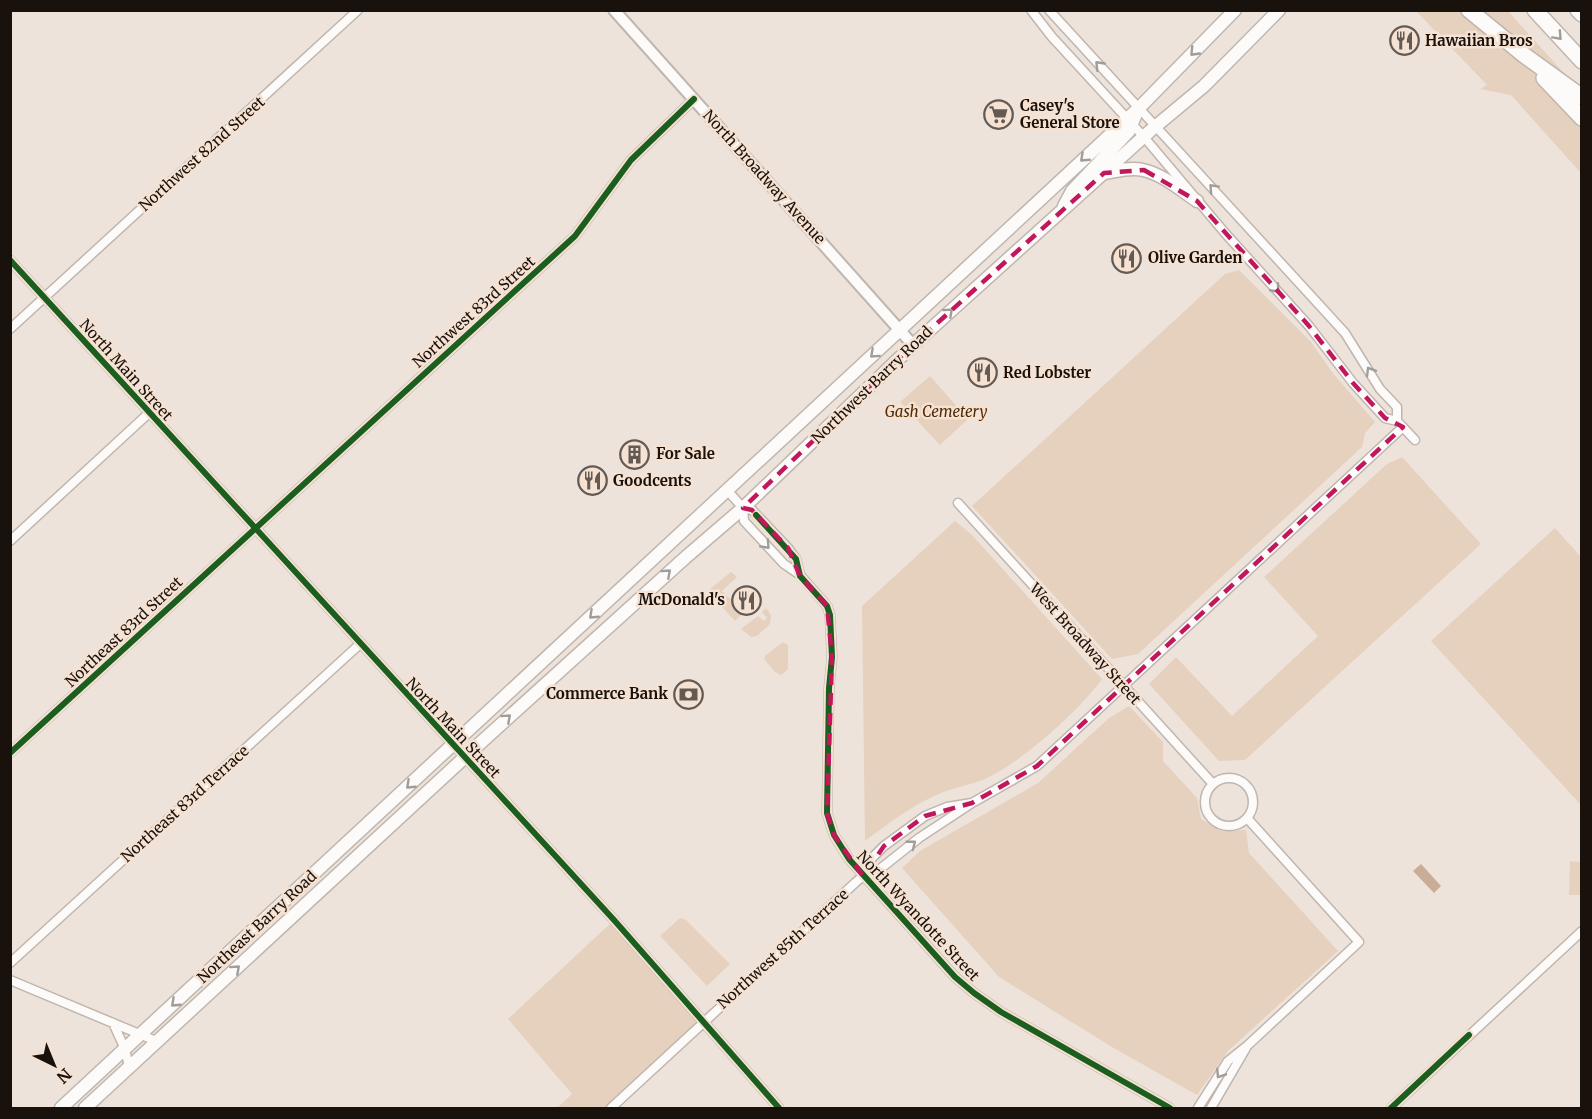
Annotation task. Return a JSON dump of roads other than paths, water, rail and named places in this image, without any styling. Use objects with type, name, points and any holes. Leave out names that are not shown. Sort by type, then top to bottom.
[{"type":"highway","points":[[1469,10],[1581,97]]},
{"type":"highway","points":[[1535,10],[1581,61]]},
{"type":"highway","points":[[1578,10],[1581,14]]},
{"type":"highway","points":[[1524,55],[1581,118]]},
{"type":"main road","points":[[1061,212],[1072,191],[1139,108],[1235,10]]},
{"type":"main road","name":"Northwest Barry Road","points":[[464,757],[743,508],[913,345],[1155,126],[1204,86],[1279,10]]},
{"type":"main road","name":"Northwest Barry Road","points":[[452,745],[900,330],[1130,122]]},
{"type":"main road","points":[[1104,173],[1144,170],[1197,201]]},
{"type":"main road","name":"Northeast Barry Road","points":[[61,1108],[452,745]]},
{"type":"main road","name":"Northeast Barry Road","points":[[85,1108],[464,757]]},
{"type":"street","name":"Northwest 82nd Street","points":[[10,329],[358,10]]},
{"type":"street","name":"North Broadway Avenue","points":[[614,10],[913,345]]},
{"type":"street","points":[[1030,10],[1144,137],[1236,246],[1310,326],[1353,383],[1385,418],[1400,424],[1414,440]]},
{"type":"street","points":[[1049,10],[1345,333],[1380,389],[1397,407],[1400,424]]},
{"type":"street","name":"Northwest 83rd Street","points":[[255,528],[575,236],[631,160],[694,99]]},
{"type":"street","name":"North Main Street","points":[[10,260],[614,920],[779,1108]]},
{"type":"street","points":[[10,541],[149,413]]},
{"type":"street","points":[[863,876],[879,869],[919,838],[972,803],[1037,766],[1125,687],[1400,424]]},
{"type":"street","name":"North Wyandotte Street","points":[[727,490],[743,508],[752,510],[788,548],[796,559],[800,574]]},
{"type":"street","name":"West Broadway Street","points":[[958,503],[1213,784]]},
{"type":"street","name":"North Wyandotte Street","points":[[743,508],[744,521],[784,564],[800,574],[827,606],[830,615],[832,657],[829,688],[827,813],[834,835],[849,859],[955,977],[974,993],[1001,1012],[1170,1108]]},
{"type":"street","name":"Northeast 83rd Street","points":[[10,753],[255,528]]},
{"type":"street","name":"Northeast 83rd Terrace","points":[[10,963],[360,644]]},
{"type":"street","points":[[1228,777],[1238,779],[1247,785],[1253,799],[1252,809],[1247,818],[1230,826],[1212,818],[1205,801],[1213,784],[1228,777]]},
{"type":"street","points":[[863,876],[872,858],[884,846],[925,816],[947,807],[972,803]]},
{"type":"street","points":[[1198,1108],[1228,1061],[1359,942],[1247,818]]},
{"type":"street","name":"Northwest 85th Terrace","points":[[611,1108],[863,876]]},
{"type":"street","points":[[1391,1108],[1581,931]]},
{"type":"street","points":[[10,980],[156,1041]]},
{"type":"street","points":[[112,1023],[125,1049],[129,1067]]},
{"type":"street","points":[[1211,1108],[1248,1045]]},
{"type":"place","name":"Hawaiian Bros","points":[[1404,41]]},
{"type":"place","name":"Casey's General Store","points":[[999,115]]},
{"type":"place","name":"Olive Garden","points":[[1127,258]]},
{"type":"place","name":"Red Lobster","points":[[982,373]]},
{"type":"place","name":"For Sale","points":[[635,454]]},
{"type":"place","name":"Goodcents","points":[[592,481]]},
{"type":"place","name":"McDonald's","points":[[746,600]]},
{"type":"place","name":"Commerce Bank","points":[[689,694]]},
{"type":"park label","name":"Gash Cemetery","points":[[936,412]]}]
